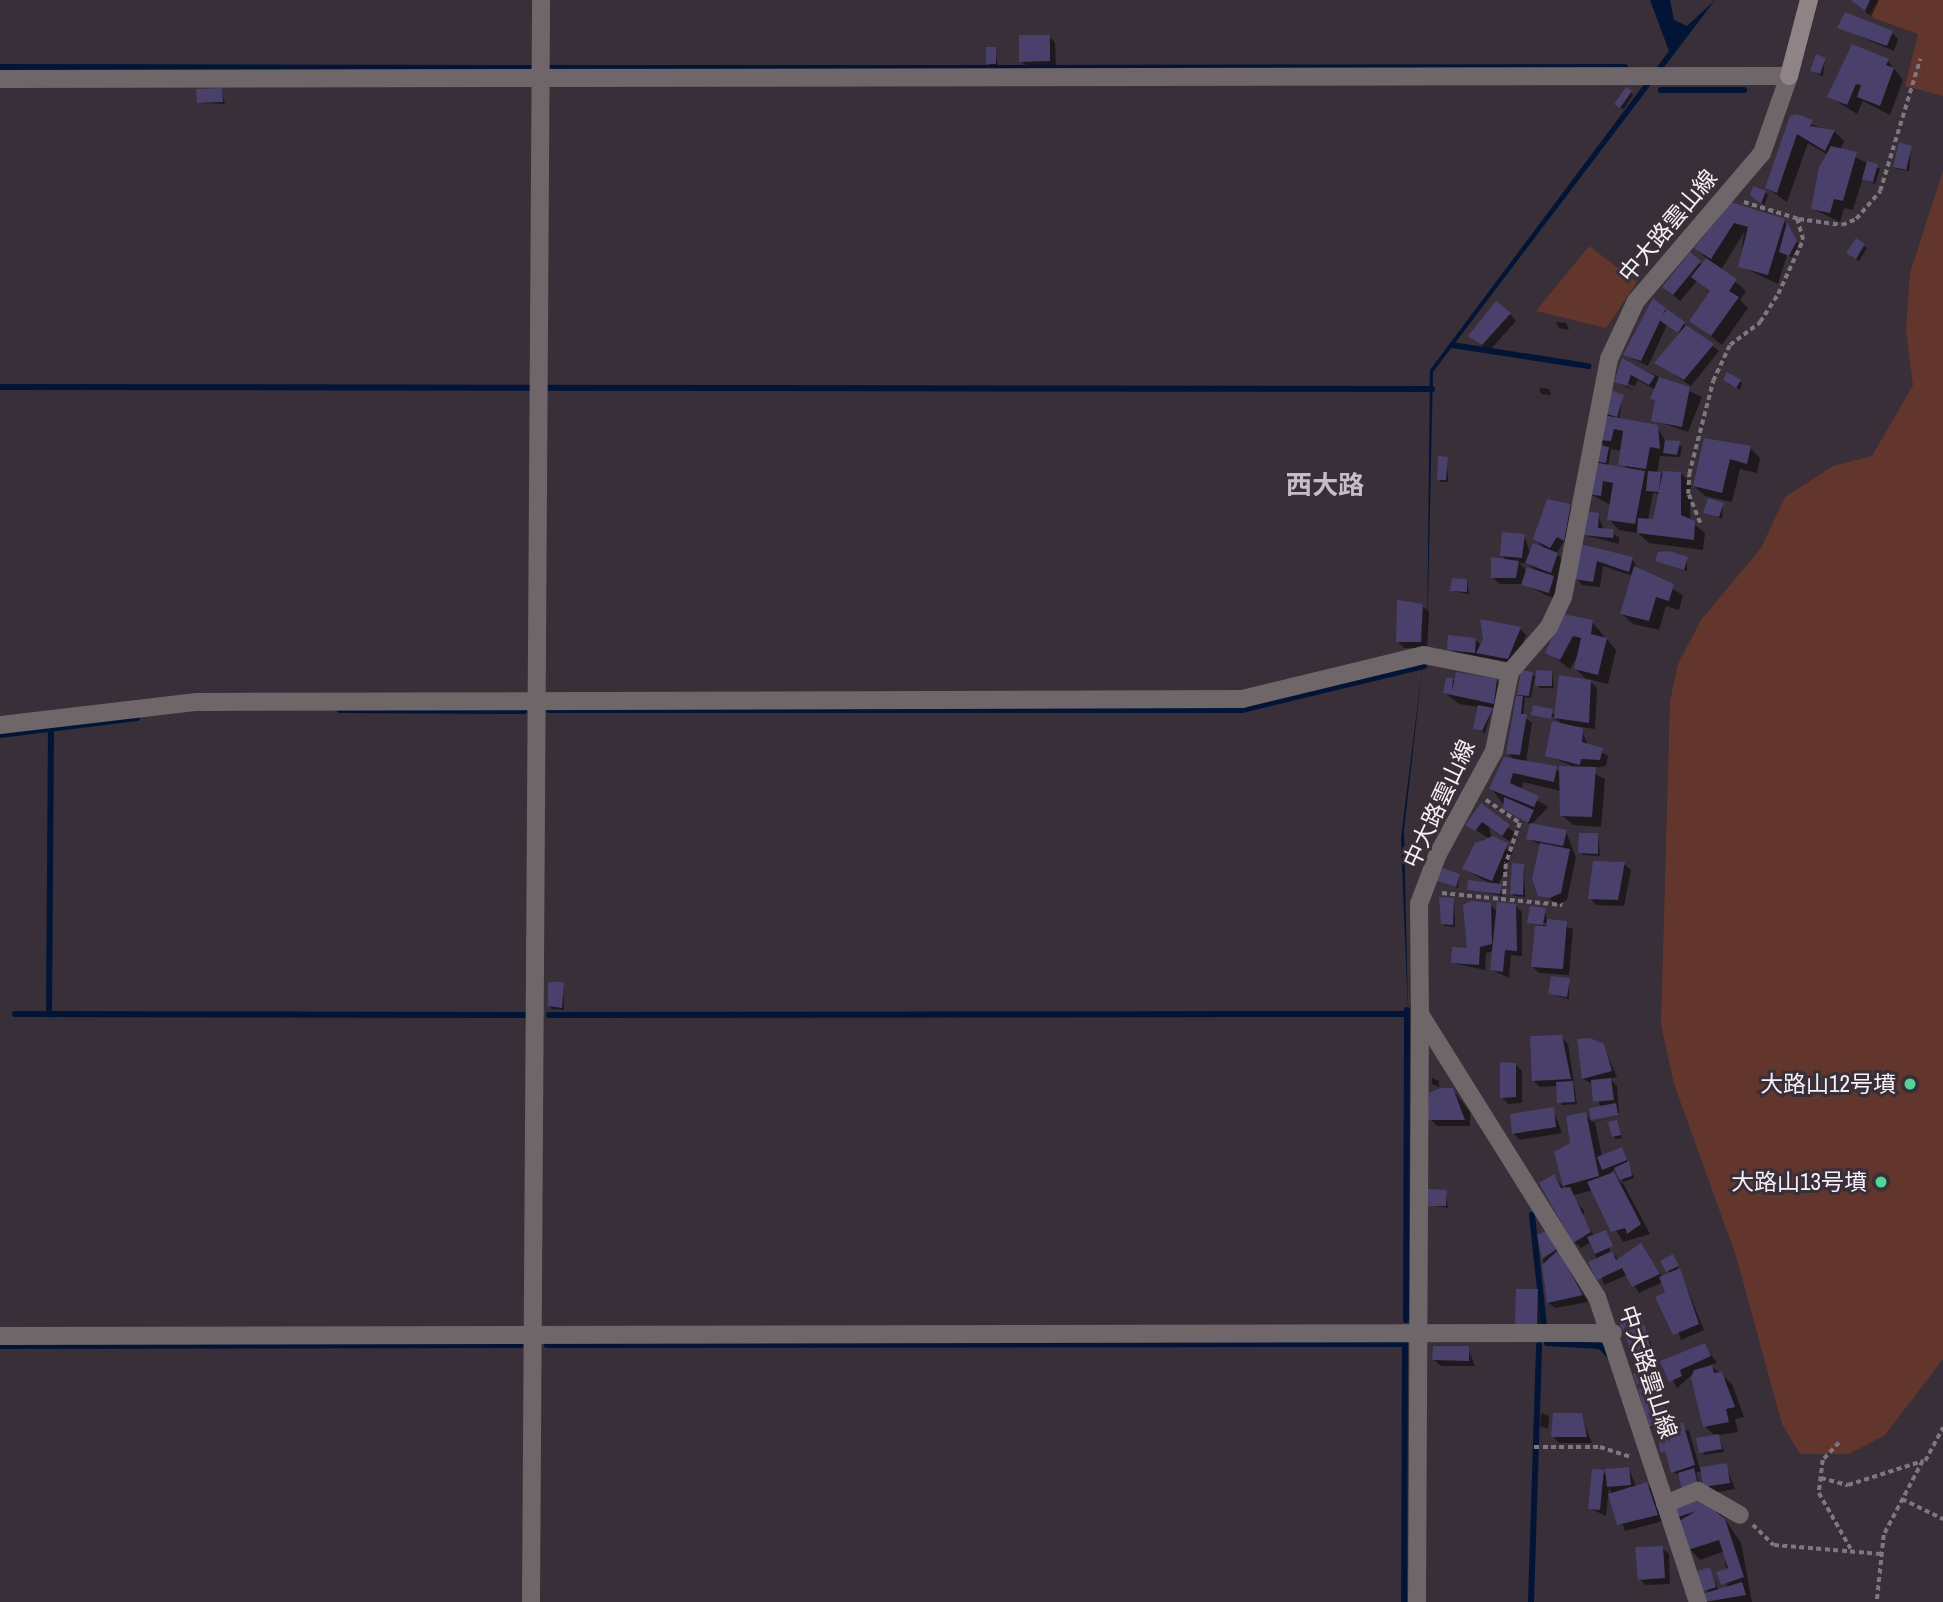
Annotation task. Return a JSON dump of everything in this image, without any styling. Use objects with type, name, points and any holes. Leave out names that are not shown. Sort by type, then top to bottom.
[{"type":"street","points":[[531,1602],[535,1336],[541,0]]},
{"type":"street","name":"中大路雲山線","points":[[1698,1602],[1613,1333],[1420,1014],[1419,904],[1437,856],[1475,791],[1494,751],[1510,672],[1549,627],[1563,597],[1594,416],[1620,336],[1636,301],[1762,153],[1788,76],[1809,0]]},
{"type":"street","points":[[0,79],[1788,76]]},
{"type":"street","points":[[0,725],[197,702],[537,698],[1242,699],[1424,655],[1510,672]]},
{"type":"street","points":[[1418,1602],[1420,1014]]},
{"type":"street","points":[[0,1336],[1613,1333]]},
{"type":"street","points":[[1665,1504],[1698,1491],[1740,1515]]},
{"type":"path","points":[[1726,195],[1797,219],[1849,223],[1876,199],[1920,59]]},
{"type":"path","points":[[1700,523],[1689,474],[1713,381],[1730,345],[1760,322],[1777,294],[1803,240],[1797,219]]},
{"type":"path","points":[[1475,791],[1520,823],[1506,864],[1504,899]]},
{"type":"path","points":[[1425,892],[1562,905]]},
{"type":"path","points":[[1925,1461],[1943,1427]]},
{"type":"path","points":[[1839,1443],[1823,1460],[1819,1493],[1851,1549]]},
{"type":"path","points":[[1534,1447],[1637,1455]]},
{"type":"path","points":[[1821,1478],[1848,1485],[1923,1461],[1902,1499],[1881,1554],[1877,1602]]},
{"type":"path","points":[[1902,1499],[1943,1520]]},
{"type":"path","points":[[1740,1515],[1774,1545],[1851,1549],[1881,1554]]},
{"type":"shaded area","points":[[1878,0],[1943,0],[1943,96],[1905,86],[1918,34],[1868,16]]},
{"type":"shaded area","points":[[1943,171],[1943,1359],[1885,1435],[1849,1454],[1800,1454],[1782,1424],[1736,1256],[1674,1084],[1661,1024],[1670,701],[1678,664],[1701,620],[1761,548],[1785,497],[1833,466],[1872,456],[1913,385],[1906,330],[1910,273]]},
{"type":"shaded area","points":[[1589,246],[1637,282],[1606,328],[1536,311]]},
{"type":"water","points":[[1650,0],[1670,0],[1674,20],[1687,26],[1715,0],[1433,372],[1427,644],[1430,370],[1669,51]]},
{"type":"water","points":[[1423,662],[1404,830],[1408,1014],[1401,838]]},
{"type":"building","points":[[1851,0],[1870,0],[1865,11]]},
{"type":"building","points":[[1845,12],[1893,31],[1887,46],[1837,28]]},
{"type":"building","points":[[1019,35],[1050,35],[1050,61],[1019,62]]},
{"type":"building","points":[[1852,44],[1889,59],[1886,65],[1894,68],[1880,106],[1857,97],[1861,85],[1856,84],[1847,105],[1827,97]]},
{"type":"building","points":[[986,47],[996,47],[996,64],[986,64]]},
{"type":"building","points":[[1816,54],[1826,58],[1820,74],[1810,71]]},
{"type":"building","points":[[1626,87],[1632,91],[1620,108],[1614,104]]},
{"type":"building","points":[[222,88],[223,102],[197,103],[196,89]]},
{"type":"building","points":[[1797,114],[1813,120],[1810,126],[1835,130],[1825,151],[1797,134],[1777,193],[1765,188],[1790,116]]},
{"type":"building","points":[[1899,142],[1912,146],[1906,170],[1893,167]]},
{"type":"building","points":[[1831,146],[1857,152],[1843,201],[1834,199],[1830,213],[1811,209],[1819,167]]},
{"type":"building","points":[[1867,161],[1878,164],[1873,182],[1862,179]]},
{"type":"building","points":[[1753,186],[1766,191],[1761,204],[1750,195]]},
{"type":"building","points":[[1731,202],[1785,219],[1768,275],[1738,267],[1748,227],[1734,223],[1711,259],[1694,248]]},
{"type":"building","points":[[1787,222],[1797,241],[1789,256],[1779,252]]},
{"type":"building","points":[[1856,238],[1865,244],[1856,259],[1846,253]]},
{"type":"building","points":[[1690,252],[1701,261],[1673,295],[1662,287]]},
{"type":"building","points":[[1706,258],[1737,279],[1729,291],[1739,297],[1711,336],[1689,321],[1710,291],[1691,277]]},
{"type":"building","points":[[1653,298],[1666,308],[1641,361],[1623,355]]},
{"type":"building","points":[[1496,301],[1511,313],[1482,345],[1468,336]]},
{"type":"building","points":[[1667,309],[1685,322],[1678,333],[1659,320]]},
{"type":"building","points":[[1686,325],[1714,344],[1684,380],[1654,363]]},
{"type":"building","points":[[1622,358],[1655,376],[1649,385],[1631,375],[1627,386],[1614,382]]},
{"type":"building","points":[[1727,372],[1741,380],[1736,388],[1723,380]]},
{"type":"building","points":[[1659,377],[1690,387],[1682,427],[1651,421],[1655,400],[1650,399]]},
{"type":"building","points":[[1611,390],[1624,395],[1617,417],[1603,413]]},
{"type":"building","points":[[1603,415],[1658,425],[1660,449],[1650,447],[1646,469],[1618,465],[1623,431],[1614,429],[1611,441],[1597,440]]},
{"type":"building","points":[[1704,438],[1751,446],[1747,464],[1730,459],[1722,493],[1693,486]]},
{"type":"building","points":[[1665,440],[1680,441],[1677,455],[1663,453]]},
{"type":"building","points":[[1595,445],[1609,447],[1606,463],[1593,461]]},
{"type":"building","points":[[1438,456],[1448,457],[1446,480],[1437,480]]},
{"type":"building","points":[[1593,462],[1645,471],[1635,524],[1607,520],[1613,483],[1603,481],[1601,496],[1588,494]]},
{"type":"building","points":[[1648,471],[1661,472],[1659,492],[1646,491]]},
{"type":"building","points":[[1663,471],[1681,472],[1681,515],[1695,521],[1694,540],[1637,533],[1638,518],[1653,519]]},
{"type":"building","points":[[1708,498],[1724,503],[1719,517],[1703,513]]},
{"type":"building","points":[[1547,499],[1571,504],[1564,541],[1557,537],[1550,548],[1533,539]]},
{"type":"building","points":[[1585,511],[1599,513],[1598,528],[1614,529],[1613,538],[1582,535]]},
{"type":"building","points":[[1502,532],[1525,534],[1522,558],[1500,556]]},
{"type":"building","points":[[1533,543],[1558,553],[1551,573],[1525,563]]},
{"type":"building","points":[[1580,544],[1633,557],[1629,572],[1597,561],[1593,582],[1574,579]]},
{"type":"building","points":[[1669,551],[1688,557],[1684,570],[1655,561],[1658,552]]},
{"type":"building","points":[[1491,557],[1519,561],[1516,578],[1491,578]]},
{"type":"building","points":[[1634,566],[1674,584],[1669,601],[1656,597],[1649,621],[1620,614]]},
{"type":"building","points":[[1527,567],[1554,576],[1549,593],[1521,585]]},
{"type":"building","points":[[1452,578],[1467,579],[1467,592],[1450,591]]},
{"type":"building","points":[[1397,600],[1423,604],[1421,642],[1396,642]]},
{"type":"building","points":[[1563,614],[1593,620],[1591,634],[1607,638],[1598,675],[1574,669],[1581,638],[1573,636],[1560,660],[1545,653]]},
{"type":"building","points":[[1480,619],[1521,627],[1508,659],[1476,653],[1483,639]]},
{"type":"building","points":[[1448,635],[1476,638],[1475,653],[1447,650]]},
{"type":"building","points":[[1521,670],[1533,672],[1529,696],[1517,695]]},
{"type":"building","points":[[1536,670],[1552,671],[1552,686],[1535,686]]},
{"type":"building","points":[[1456,672],[1497,679],[1494,704],[1443,693],[1446,678],[1453,678],[1452,691]]},
{"type":"building","points":[[1559,675],[1591,680],[1589,723],[1554,718]]},
{"type":"building","points":[[1516,696],[1523,696],[1521,714],[1527,714],[1520,755],[1506,754]]},
{"type":"building","points":[[1478,705],[1493,708],[1482,731],[1473,729]]},
{"type":"building","points":[[1533,705],[1553,709],[1551,719],[1531,715]]},
{"type":"building","points":[[1552,721],[1583,728],[1582,742],[1603,748],[1600,760],[1581,759],[1580,765],[1545,756]]},
{"type":"building","points":[[1504,757],[1557,766],[1554,782],[1513,773],[1510,783],[1539,796],[1534,807],[1489,789]]},
{"type":"building","points":[[1559,766],[1596,767],[1592,817],[1560,816]]},
{"type":"building","points":[[1504,797],[1534,810],[1528,823],[1503,809]]},
{"type":"building","points":[[1481,803],[1510,825],[1502,836],[1482,822],[1475,831],[1465,825]]},
{"type":"building","points":[[1530,823],[1567,830],[1563,846],[1526,839]]},
{"type":"building","points":[[1579,833],[1598,833],[1598,854],[1578,853]]},
{"type":"building","points":[[1493,836],[1508,843],[1492,881],[1462,869],[1475,843]]},
{"type":"building","points":[[1540,843],[1570,849],[1561,893],[1550,898],[1538,896],[1532,879]]},
{"type":"building","points":[[1593,861],[1625,862],[1618,900],[1588,899]]},
{"type":"building","points":[[1512,863],[1524,864],[1523,895],[1510,894]]},
{"type":"building","points":[[1442,868],[1460,874],[1456,887],[1437,881]]},
{"type":"building","points":[[1468,880],[1502,884],[1500,894],[1467,890]]},
{"type":"building","points":[[1439,897],[1454,898],[1453,925],[1441,924]]},
{"type":"building","points":[[1471,901],[1491,903],[1492,944],[1480,947],[1479,965],[1451,963],[1452,947],[1467,948],[1463,905]]},
{"type":"building","points":[[1497,902],[1516,904],[1517,951],[1505,950],[1503,972],[1490,970]]},
{"type":"building","points":[[1530,906],[1546,908],[1543,925],[1527,923]]},
{"type":"building","points":[[1547,919],[1567,921],[1563,969],[1531,967],[1535,926],[1546,926]]},
{"type":"building","points":[[1551,976],[1570,978],[1567,997],[1548,994]]},
{"type":"building","points":[[548,982],[564,982],[562,1008],[548,1006]]},
{"type":"building","points":[[1562,1035],[1571,1079],[1532,1081],[1530,1036]]},
{"type":"building","points":[[1590,1038],[1604,1044],[1612,1071],[1582,1079],[1577,1039]]},
{"type":"building","points":[[1500,1062],[1516,1063],[1516,1097],[1500,1098]]},
{"type":"building","points":[[1611,1078],[1614,1100],[1593,1102],[1591,1080]]},
{"type":"building","points":[[1573,1081],[1575,1102],[1557,1103],[1556,1082]]},
{"type":"building","points":[[1440,1088],[1453,1088],[1465,1120],[1428,1120],[1429,1093]]},
{"type":"building","points":[[1616,1103],[1618,1115],[1591,1120],[1589,1108]]},
{"type":"building","points":[[1554,1107],[1556,1127],[1512,1134],[1510,1114]]},
{"type":"building","points":[[1586,1112],[1599,1176],[1563,1186],[1554,1152],[1570,1143],[1566,1116]]},
{"type":"building","points":[[1617,1120],[1621,1135],[1612,1137],[1608,1122]]},
{"type":"building","points":[[1622,1147],[1627,1160],[1602,1170],[1597,1157]]},
{"type":"building","points":[[1629,1161],[1632,1176],[1620,1180],[1614,1168]]},
{"type":"building","points":[[1614,1172],[1641,1224],[1627,1234],[1625,1228],[1611,1232],[1587,1182]]},
{"type":"building","points":[[1554,1174],[1561,1188],[1570,1187],[1591,1232],[1573,1243],[1539,1183]]},
{"type":"building","points":[[1427,1189],[1447,1190],[1446,1206],[1427,1206]]},
{"type":"building","points":[[1606,1230],[1613,1246],[1595,1254],[1587,1237]]},
{"type":"building","points":[[1546,1231],[1557,1249],[1542,1259],[1537,1235]]},
{"type":"building","points":[[1641,1243],[1660,1274],[1632,1287],[1622,1268],[1597,1280],[1588,1262],[1612,1251],[1616,1260]]},
{"type":"building","points":[[1558,1250],[1583,1295],[1547,1303],[1542,1265]]},
{"type":"building","points":[[1673,1254],[1679,1266],[1666,1272],[1660,1261]]},
{"type":"building","points":[[1680,1268],[1699,1324],[1673,1335],[1655,1297],[1665,1292],[1659,1277]]},
{"type":"building","points":[[1516,1289],[1538,1289],[1537,1324],[1515,1324]]},
{"type":"building","points":[[1639,1311],[1643,1322],[1622,1330],[1618,1320]]},
{"type":"building","points":[[1644,1323],[1653,1358],[1637,1365],[1623,1331]]},
{"type":"building","points":[[1705,1343],[1711,1356],[1680,1370],[1682,1376],[1669,1382],[1660,1361]]},
{"type":"building","points":[[1433,1346],[1469,1346],[1469,1361],[1432,1360]]},
{"type":"building","points":[[1657,1363],[1661,1374],[1637,1385],[1633,1374]]},
{"type":"building","points":[[1712,1365],[1714,1373],[1722,1372],[1735,1407],[1726,1409],[1729,1422],[1703,1427],[1691,1378],[1694,1370]]},
{"type":"building","points":[[1659,1383],[1668,1418],[1648,1428],[1638,1389]]},
{"type":"building","points":[[1553,1413],[1582,1413],[1587,1437],[1551,1437]]},
{"type":"building","points":[[1683,1422],[1695,1465],[1671,1473],[1665,1451],[1660,1453],[1658,1429]]},
{"type":"building","points":[[1719,1434],[1722,1449],[1699,1453],[1696,1438]]},
{"type":"building","points":[[1727,1463],[1730,1483],[1703,1487],[1700,1467]]},
{"type":"building","points":[[1629,1467],[1631,1485],[1607,1487],[1605,1469]]},
{"type":"building","points":[[1694,1468],[1698,1485],[1682,1490],[1678,1473]]},
{"type":"building","points":[[1592,1469],[1604,1470],[1600,1510],[1588,1509]]},
{"type":"building","points":[[1647,1482],[1658,1515],[1617,1525],[1608,1494]]},
{"type":"building","points":[[1696,1496],[1725,1519],[1744,1577],[1721,1585],[1716,1572],[1728,1568],[1719,1540],[1688,1550],[1679,1521],[1696,1511],[1678,1517],[1673,1504]]},
{"type":"building","points":[[1663,1546],[1665,1578],[1638,1580],[1635,1547]]},
{"type":"building","points":[[1710,1567],[1716,1587],[1701,1592],[1694,1572]]},
{"type":"building","points":[[1742,1582],[1746,1595],[1705,1602],[1702,1594]]},
{"type":"waterway","points":[[0,67],[531,68]]},
{"type":"waterway","points":[[984,68],[1625,67]]},
{"type":"waterway","points":[[549,68],[982,68]]},
{"type":"waterway","points":[[1661,90],[1744,90]]},
{"type":"waterway","points":[[1452,345],[1588,366]]},
{"type":"waterway","points":[[0,387],[1432,389]]},
{"type":"waterway","points":[[549,710],[1242,710],[1424,666]]},
{"type":"waterway","points":[[340,710],[524,711]]},
{"type":"waterway","points":[[0,735],[137,718]]},
{"type":"waterway","points":[[49,1014],[51,728]]},
{"type":"waterway","points":[[1406,1320],[1407,1010]]},
{"type":"waterway","points":[[15,1014],[527,1015]]},
{"type":"waterway","points":[[549,1015],[1407,1014]]},
{"type":"waterway","points":[[1532,1215],[1544,1325]]},
{"type":"waterway","points":[[1547,1343],[1600,1346],[1609,1355]]},
{"type":"waterway","points":[[547,1345],[1405,1344],[1404,1602]]},
{"type":"waterway","points":[[0,1346],[521,1345]]},
{"type":"waterway","points":[[1531,1602],[1539,1345]]},
{"type":"place","name":"大路山12号墳","points":[[1910,1084]]},
{"type":"place","name":"大路山13号墳","points":[[1881,1182]]},
{"type":"district","name":"西大路","points":[[1325,485]]}]
